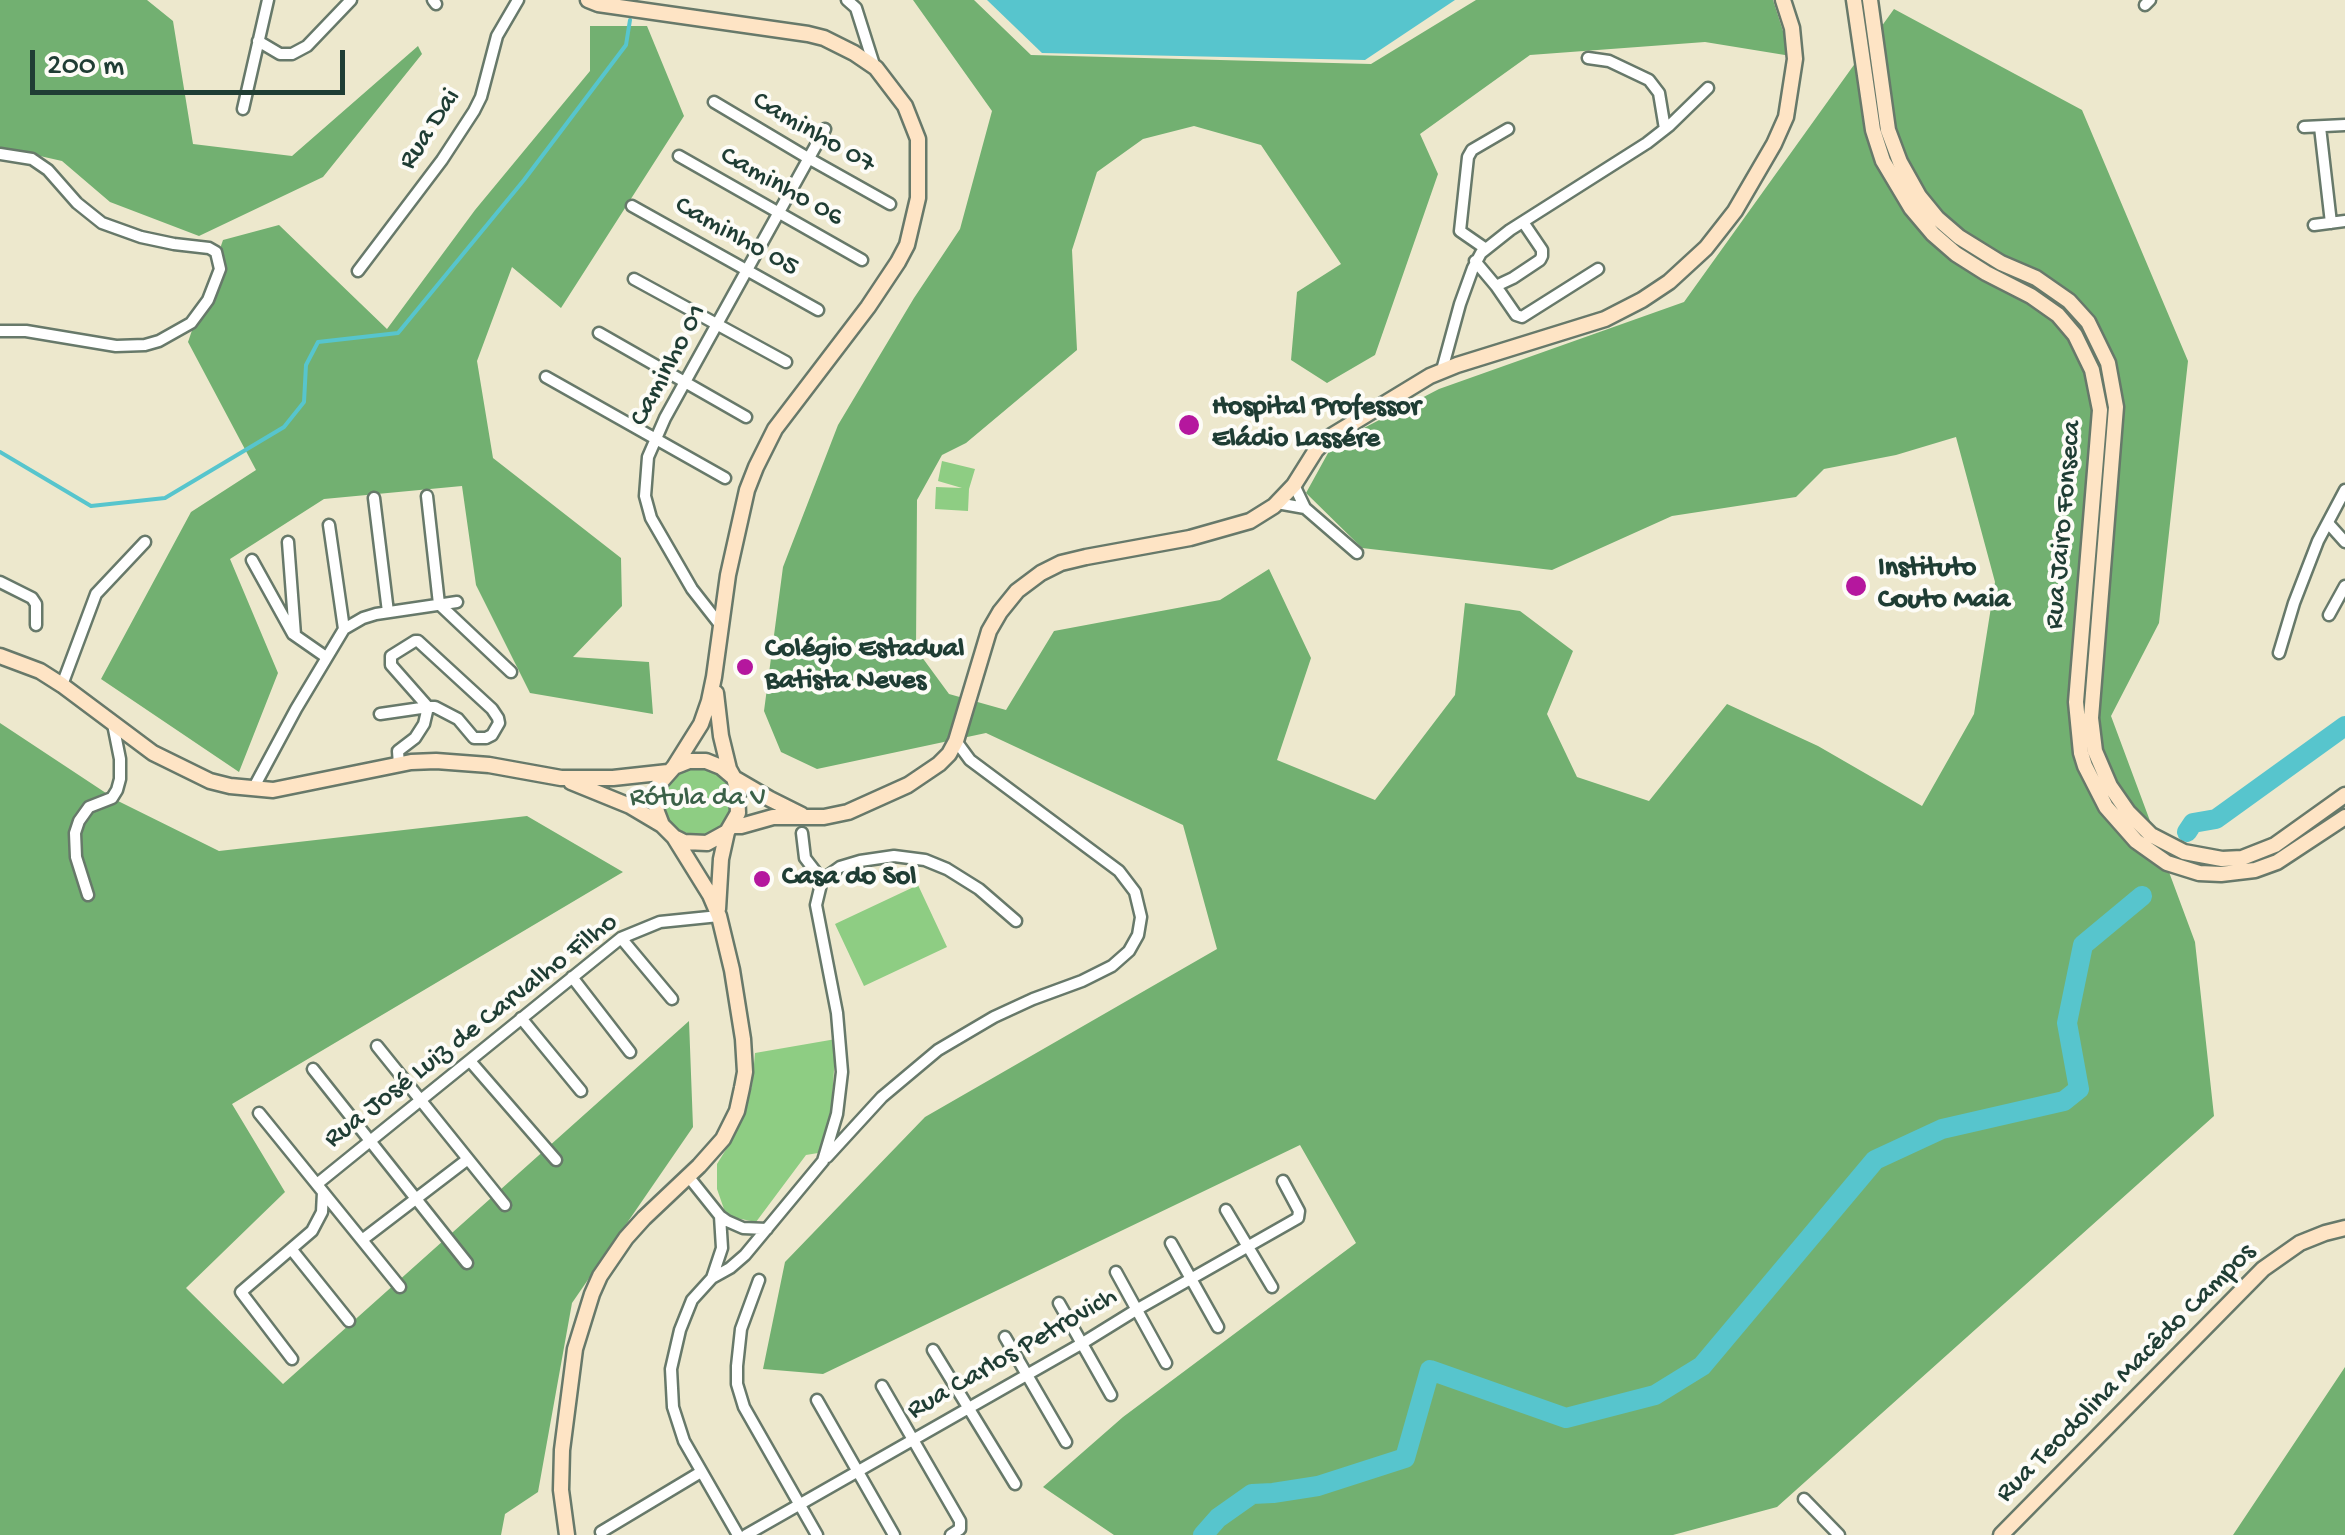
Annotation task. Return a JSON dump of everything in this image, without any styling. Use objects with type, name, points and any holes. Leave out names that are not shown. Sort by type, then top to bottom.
[{"type":"main road","points":[[588,0],[824,38],[876,68],[905,106],[918,139],[918,198],[911,234],[898,262],[764,446],[739,524],[714,678],[700,724],[660,784],[656,798],[656,812],[662,825]]},
{"type":"main road","points":[[674,837],[695,844],[707,843],[729,829],[764,818],[830,816],[864,806],[908,785],[938,764],[952,747],[989,630],[1029,581],[1062,563],[1239,525],[1278,503],[1328,438],[1442,370],[1616,314],[1669,282],[1706,248],[1746,194],[1786,118],[1795,59],[1792,28],[1783,0]]},
{"type":"main road","name":"Rua Jairo Fonseca","points":[[1854,0],[1873,130],[1884,161],[1912,208],[1956,254],[2058,315],[2076,335],[2092,370],[2100,410],[2076,718],[2085,766],[2106,807],[2136,841],[2167,863],[2199,873],[2221,874],[2255,870],[2277,862],[2345,817]]},
{"type":"main road","name":"Rua Jairo Fonseca","points":[[1870,0],[1888,130],[1919,196],[1959,237],[2001,263],[2036,278],[2069,301],[2088,322],[2108,362],[2116,408],[2091,718],[2095,751],[2110,786],[2151,835],[2184,852],[2222,858],[2242,858],[2275,845],[2345,795]]},
{"type":"main road","points":[[0,656],[62,685],[153,752],[210,781],[253,789],[292,787],[411,762],[462,762],[560,778],[613,778],[671,770],[689,761],[706,761],[804,815]]},
{"type":"main road","points":[[567,1535],[560,1490],[573,1362],[600,1276],[644,1218],[718,1146],[737,1111],[744,1072],[740,1018],[718,912],[721,858],[738,813],[739,799],[721,736],[714,678]]},
{"type":"main road","points":[[560,778],[630,806],[662,825],[674,837],[718,912]]},
{"type":"main road","name":"Rua Teodolina Macêdo Campos","points":[[2001,1535],[2262,1269],[2300,1243],[2345,1228]]},
{"type":"street","points":[[243,109],[268,0]]},
{"type":"street","points":[[258,41],[280,54],[292,54],[307,46],[351,0]]},
{"type":"street","name":"Rua Dai","points":[[358,271],[474,111],[497,36],[518,0]]},
{"type":"street","points":[[847,0],[856,8],[876,68]]},
{"type":"street","points":[[1588,58],[1609,61],[1649,80],[1659,93],[1665,129]]},
{"type":"street","points":[[1442,370],[1460,304],[1476,261],[1486,248],[1640,149],[1708,88]]},
{"type":"street","name":"Caminho 07","points":[[714,102],[890,204]]},
{"type":"street","points":[[2304,127],[2345,125]]},
{"type":"street","points":[[2320,126],[2331,224]]},
{"type":"street","name":"Caminho 01","points":[[721,626],[692,588],[651,518],[645,496],[648,456],[825,129]]},
{"type":"street","points":[[1486,248],[1460,231],[1468,157],[1472,150],[1508,129]]},
{"type":"street","points":[[0,154],[32,159],[102,223],[141,237],[209,248],[216,252],[220,269],[208,300],[192,323],[146,345],[116,346],[26,331],[0,331]]},
{"type":"street","name":"Caminho 06","points":[[678,156],[862,260]]},
{"type":"street","name":"Caminho 05","points":[[632,206],[818,310]]},
{"type":"street","points":[[2314,225],[2345,221]]},
{"type":"street","points":[[1496,286],[1542,256],[1523,222]]},
{"type":"street","points":[[1476,261],[1516,315],[1522,317],[1598,269]]},
{"type":"street","points":[[634,279],[786,362]]},
{"type":"street","points":[[600,333],[746,417]]},
{"type":"street","points":[[546,377],[725,478]]},
{"type":"street","points":[[1294,485],[1305,508],[1356,553]]},
{"type":"street","points":[[2279,653],[2313,555],[2344,495]]},
{"type":"street","points":[[427,496],[438,604],[511,672]]},
{"type":"street","points":[[374,498],[388,612]]},
{"type":"street","points":[[1278,503],[1305,508]]},
{"type":"street","points":[[2328,524],[2345,542]]},
{"type":"street","points":[[329,525],[344,630]]},
{"type":"street","points":[[62,685],[96,594],[145,542]]},
{"type":"street","points":[[288,542],[295,636]]},
{"type":"street","points":[[252,560],[295,636],[326,657]]},
{"type":"street","points":[[0,582],[32,598],[36,604],[36,624]]},
{"type":"street","points":[[2329,615],[2345,586]]},
{"type":"street","points":[[253,789],[344,630],[363,618],[458,602]]},
{"type":"street","points":[[380,714],[428,707],[452,715],[474,738],[486,738],[500,723],[492,709],[414,641],[391,656],[391,665],[428,707]]},
{"type":"street","points":[[398,765],[398,751],[415,738],[428,707]]},
{"type":"street","points":[[88,895],[76,857],[75,833],[89,807],[112,798],[117,790],[120,759],[113,723]]},
{"type":"street","points":[[738,1535],[684,1442],[672,1408],[670,1385],[675,1350],[692,1300],[712,1278],[737,1263],[858,1120],[938,1050],[994,1017],[1112,966],[1129,951],[1138,935],[1141,917],[1135,892],[1118,871],[952,747]]},
{"type":"street","points":[[802,833],[805,858],[822,880]]},
{"type":"street","points":[[822,1161],[837,1114],[842,1072],[837,1012],[816,905],[822,880],[840,867],[860,860],[894,856],[926,860],[978,888],[1016,921]]},
{"type":"street","name":"Rua José Luiz de Carvalho Filho","points":[[320,1188],[371,1140],[621,938],[660,922],[718,912]]},
{"type":"street","points":[[621,938],[672,999]]},
{"type":"street","points":[[572,977],[630,1052]]},
{"type":"street","points":[[521,1018],[580,1092]]},
{"type":"street","points":[[377,1046],[505,1205]]},
{"type":"street","points":[[470,1061],[556,1160]]},
{"type":"street","points":[[313,1069],[467,1263]]},
{"type":"street","points":[[259,1113],[400,1287]]},
{"type":"street","points":[[362,1240],[468,1158]]},
{"type":"street","points":[[688,1176],[720,1216],[743,1228],[767,1229]]},
{"type":"street","name":"Rua Carlos Petrovich","points":[[746,1535],[1298,1218],[1300,1211],[1282,1181]]},
{"type":"street","points":[[292,1359],[241,1290],[292,1250],[318,1222],[324,1202],[320,1188]]},
{"type":"street","points":[[1226,1210],[1272,1287]]},
{"type":"street","points":[[712,1278],[722,1248],[720,1216]]},
{"type":"street","points":[[1171,1243],[1218,1327]]},
{"type":"street","points":[[292,1250],[349,1321]]},
{"type":"street","points":[[1116,1272],[1166,1363]]},
{"type":"street","points":[[759,1280],[741,1329],[737,1384],[744,1407],[817,1535]]},
{"type":"street","points":[[1059,1303],[1111,1395]]},
{"type":"street","points":[[1004,1337],[1066,1442]]},
{"type":"street","points":[[933,1350],[1015,1484]]},
{"type":"street","points":[[882,1386],[960,1521],[960,1529],[951,1535]]},
{"type":"street","points":[[817,1400],[894,1535]]},
{"type":"street","points":[[601,1532],[701,1472]]},
{"type":"street","points":[[1804,1498],[1839,1535]]},
{"type":"green space","points":[[0,0],[147,0],[173,21],[193,144],[292,156],[418,46],[422,54],[323,177],[199,236],[110,202],[62,161],[0,147]]},
{"type":"green space","points":[[913,0],[974,0],[1031,55],[1371,64],[1476,0],[1773,0],[1791,56],[1705,42],[1530,55],[1420,134],[1438,174],[1375,355],[1327,383],[1291,360],[1297,292],[1341,264],[1261,145],[1194,126],[1143,139],[1097,172],[1072,250],[1077,350],[966,443],[942,455],[917,500],[916,649],[949,694],[1006,710],[1054,631],[1220,600],[1269,569],[1311,658],[1277,760],[1375,800],[1455,695],[1465,603],[1520,611],[1573,651],[1547,714],[1577,777],[1649,801],[1727,704],[1818,746],[1922,806],[1974,714],[1995,582],[1956,437],[1896,455],[1824,469],[1796,497],[1672,516],[1552,570],[1362,548],[1306,493],[1333,444],[1439,389],[1684,302],[1894,9],[2082,110],[2188,361],[2159,623],[2111,716],[2195,942],[2214,1116],[1777,1507],[1673,1535],[1114,1535],[1043,1487],[1123,1417],[1356,1243],[1300,1145],[823,1374],[763,1369],[785,1262],[925,1117],[1217,949],[1183,825],[986,733],[817,769],[781,752],[764,711],[783,567],[838,425],[960,229],[992,111]]},
{"type":"green space","points":[[590,26],[647,26],[684,116],[561,308],[512,267],[477,361],[493,458],[621,558],[622,606],[573,657],[649,662],[653,714],[530,693],[476,585],[462,486],[324,499],[230,559],[278,673],[239,772],[101,679],[191,512],[256,470],[188,342],[223,240],[279,225],[387,329],[475,210],[590,71]]},
{"type":"green space","points":[[942,461],[975,469],[968,511],[935,509],[936,487],[962,488],[938,481]]},
{"type":"green space","points":[[0,723],[118,801],[219,851],[527,816],[623,872],[232,1104],[285,1192],[186,1288],[283,1384],[689,1021],[693,1127],[572,1303],[538,1492],[505,1514],[501,1535],[0,1535]]},
{"type":"green space","name":"Rótula da V","points":[[698,765],[723,775],[733,800],[723,825],[698,835],[673,825],[663,800],[673,775]]},
{"type":"green space","points":[[918,885],[947,947],[864,986],[835,924]]},
{"type":"green space","points":[[836,1039],[831,1116],[818,1153],[806,1155],[756,1222],[731,1217],[725,1212],[717,1189],[717,1164],[735,1135],[752,1086],[755,1053]]},
{"type":"green space","points":[[2345,1367],[2345,1535],[2233,1535]]},
{"type":"water","points":[[987,0],[1455,0],[1365,60],[1042,53]]},
{"type":"waterway","points":[[0,452],[91,506],[165,498],[284,427],[304,402],[306,365],[318,342],[398,333],[524,180],[626,45],[630,20]]},
{"type":"waterway","points":[[2187,832],[2193,823],[2216,819],[2345,726]]},
{"type":"waterway","points":[[1203,1535],[1218,1518],[1252,1494],[1318,1486],[1405,1458],[1430,1370],[1566,1418],[1655,1395],[1702,1366],[1875,1160],[1942,1129],[2064,1101],[2079,1089],[2067,1023],[2083,945],[2142,896]]},
{"type":"place","name":"Hospital Professor Eládio Lassére","points":[[1189,425]]},
{"type":"place","name":"Instituto Couto Maia","points":[[1856,586]]},
{"type":"place","name":"Colégio Estadual Batista Neves","points":[[745,667]]},
{"type":"place","name":"Casa do Sol","points":[[762,879]]}]
